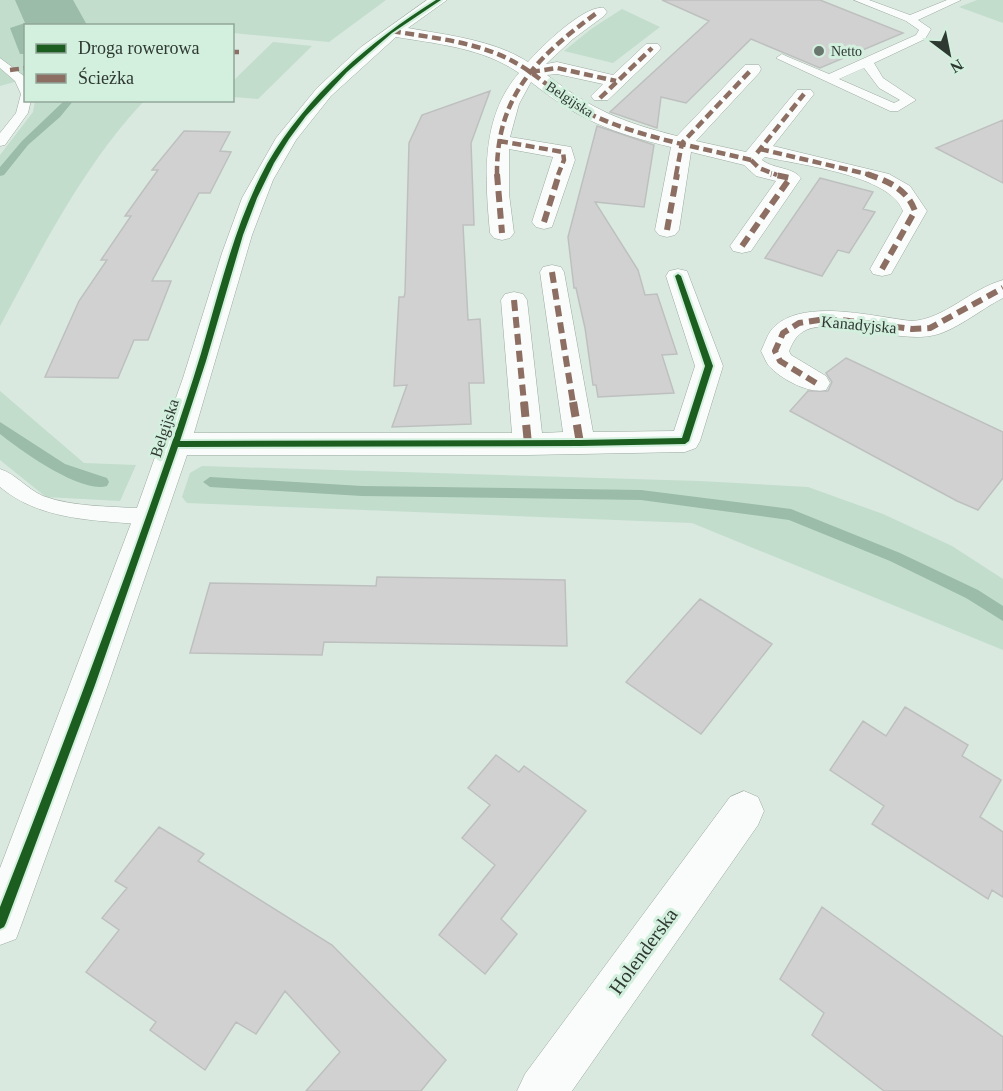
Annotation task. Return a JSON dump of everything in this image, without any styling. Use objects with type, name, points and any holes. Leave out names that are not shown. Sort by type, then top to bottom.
[{"type":"street","name":"Belgijska","points":[[0,923],[99,664],[176,444],[233,251],[271,164],[290,133],[356,61],[392,31],[439,0]]},
{"type":"street","points":[[502,232],[496,184],[499,141],[508,105],[518,86],[531,72],[537,61],[552,46],[598,12]]},
{"type":"street","name":"Belgijska","points":[[392,31],[498,54],[531,72],[574,105],[593,115],[682,142],[756,154]]},
{"type":"street","points":[[600,98],[652,48]]},
{"type":"street","points":[[531,72],[557,68],[616,81]]},
{"type":"street","points":[[667,230],[682,142],[752,69]]},
{"type":"street","points":[[742,246],[790,177],[763,172],[756,168],[756,154],[804,94]]},
{"type":"street","points":[[499,141],[525,143],[562,152],[564,160],[552,190],[544,222]]},
{"type":"street","points":[[756,154],[865,173],[880,178],[905,193],[913,202],[915,211],[882,269]]},
{"type":"street","points":[[552,272],[580,443]]},
{"type":"street","points":[[176,444],[528,444],[685,441],[709,366],[678,276]]},
{"type":"street","name":"Kanadyjska","points":[[816,383],[780,361],[775,351],[777,340],[789,327],[810,320],[836,319],[888,327],[929,328],[944,323],[964,308],[1002,290]]},
{"type":"street","points":[[514,300],[528,444]]},
{"type":"street","name":"Holenderska","points":[[542,1091],[744,811]]},
{"type":"lane","points":[[829,79],[921,38],[924,29],[910,19],[859,0]]},
{"type":"lane","points":[[910,19],[956,0]]},
{"type":"lane","points":[[782,58],[894,108],[910,100],[880,82],[869,69],[868,61]]},
{"type":"lane","points":[[0,62],[24,84]]},
{"type":"lane","points":[[0,142],[22,113],[25,102]]},
{"type":"lane","points":[[0,476],[17,490],[38,502],[63,508],[150,517]]},
{"type":"shaded area","points":[[0,0],[386,0],[329,42],[234,33],[234,24],[24,24],[24,79],[0,86]]},
{"type":"shaded area","points":[[15,0],[73,0],[86,24],[24,24],[24,54],[20,54],[10,28],[25,23]]},
{"type":"shaded area","points":[[977,0],[1003,0],[1003,23],[959,7]]},
{"type":"shaded area","points":[[622,9],[660,27],[613,63],[564,51],[591,29]]},
{"type":"shaded area","points":[[273,42],[312,46],[258,99],[234,97],[234,80]]},
{"type":"shaded area","points":[[35,102],[143,102],[122,126],[83,180],[0,326],[0,155],[33,112]]},
{"type":"shaded area","points":[[0,391],[84,463],[136,465],[120,501],[46,497],[0,460]]},
{"type":"shaded area","points":[[202,466],[699,481],[808,487],[883,514],[952,546],[1003,579],[1003,650],[692,523],[187,503],[182,497],[190,473]]},
{"type":"building","points":[[662,0],[820,0],[903,33],[820,68],[751,39],[686,103],[661,97],[657,128],[610,112],[709,21]]},
{"type":"building","points":[[490,91],[471,143],[474,225],[463,225],[468,320],[480,319],[484,383],[469,383],[471,424],[392,427],[407,385],[394,386],[399,297],[404,297],[405,293],[409,143],[422,115]]},
{"type":"building","points":[[1003,120],[1003,183],[936,148]]},
{"type":"building","points":[[597,126],[654,145],[644,207],[595,202],[638,270],[645,295],[657,294],[677,354],[662,355],[674,393],[598,397],[596,385],[593,385],[585,328],[576,288],[574,288],[568,237]]},
{"type":"building","points":[[184,131],[230,132],[220,151],[231,152],[210,193],[199,193],[152,281],[171,281],[148,340],[134,340],[118,378],[45,377],[79,301],[107,260],[101,260],[131,216],[125,216],[158,170],[152,170]]},
{"type":"building","points":[[820,178],[873,192],[863,209],[875,212],[849,253],[838,250],[822,276],[765,258]]},
{"type":"building","points":[[846,358],[1003,432],[1003,478],[978,510],[957,501],[790,411],[808,391],[828,391],[832,382],[826,373]]},
{"type":"building","points":[[377,577],[565,580],[567,646],[324,642],[322,655],[190,653],[210,583],[376,586]]},
{"type":"building","points":[[700,599],[772,644],[701,734],[626,682]]},
{"type":"building","points":[[905,707],[968,745],[962,756],[1001,780],[980,817],[1003,832],[1003,897],[992,890],[988,899],[872,824],[884,806],[830,770],[863,721],[886,736]]},
{"type":"building","points":[[496,755],[519,772],[524,766],[586,811],[501,919],[517,934],[485,974],[439,935],[495,865],[462,838],[490,805],[468,788]]},
{"type":"building","points":[[159,827],[204,854],[198,861],[332,945],[446,1060],[421,1091],[306,1091],[340,1052],[285,991],[256,1034],[236,1022],[205,1070],[150,1030],[156,1022],[86,972],[119,930],[102,918],[127,888],[115,881]]},
{"type":"building","points":[[822,907],[1003,1037],[1003,1091],[884,1091],[812,1035],[824,1013],[780,979]]},
{"type":"waterway","points":[[0,173],[25,143],[68,102]]},
{"type":"waterway","points":[[0,427],[23,445],[60,468],[102,482]]},
{"type":"waterway","points":[[210,482],[362,491],[641,495],[791,515],[895,557],[972,594],[1003,614]]},
{"type":"marked path","points":[[502,233],[497,194],[497,160],[501,131],[509,104],[523,80],[542,58],[567,35],[598,12]]},
{"type":"marked path","points":[[392,31],[457,42],[490,51],[517,63],[572,104],[611,123],[751,160]]},
{"type":"marked path","points":[[600,98],[652,48]]},
{"type":"marked path","points":[[234,52],[239,52]]},
{"type":"marked path","points":[[10,70],[24,68]]},
{"type":"marked path","points":[[531,72],[557,68],[616,81]]},
{"type":"marked path","points":[[667,230],[682,143],[752,69]]},
{"type":"marked path","points":[[757,153],[804,94]]},
{"type":"marked path","points":[[499,141],[563,152],[564,160],[552,190],[544,222]]},
{"type":"marked path","points":[[760,149],[865,173],[896,186],[908,196],[915,211],[882,269]]},
{"type":"marked path","points":[[742,246],[790,178],[763,171],[751,160]]},
{"type":"marked path","points":[[552,272],[580,443]]},
{"type":"marked path","points":[[816,383],[780,361],[775,351],[783,333],[799,323],[842,320],[890,327],[930,328],[1003,288]]},
{"type":"marked path","points":[[514,300],[528,444]]},
{"type":"cycle path","points":[[0,923],[133,565],[192,395],[240,235],[262,180],[286,138],[324,92],[367,51],[439,0]]},
{"type":"cycle path","points":[[176,444],[685,441],[709,366],[678,276]]},
{"type":"place","name":"Netto","points":[[819,51]]}]
